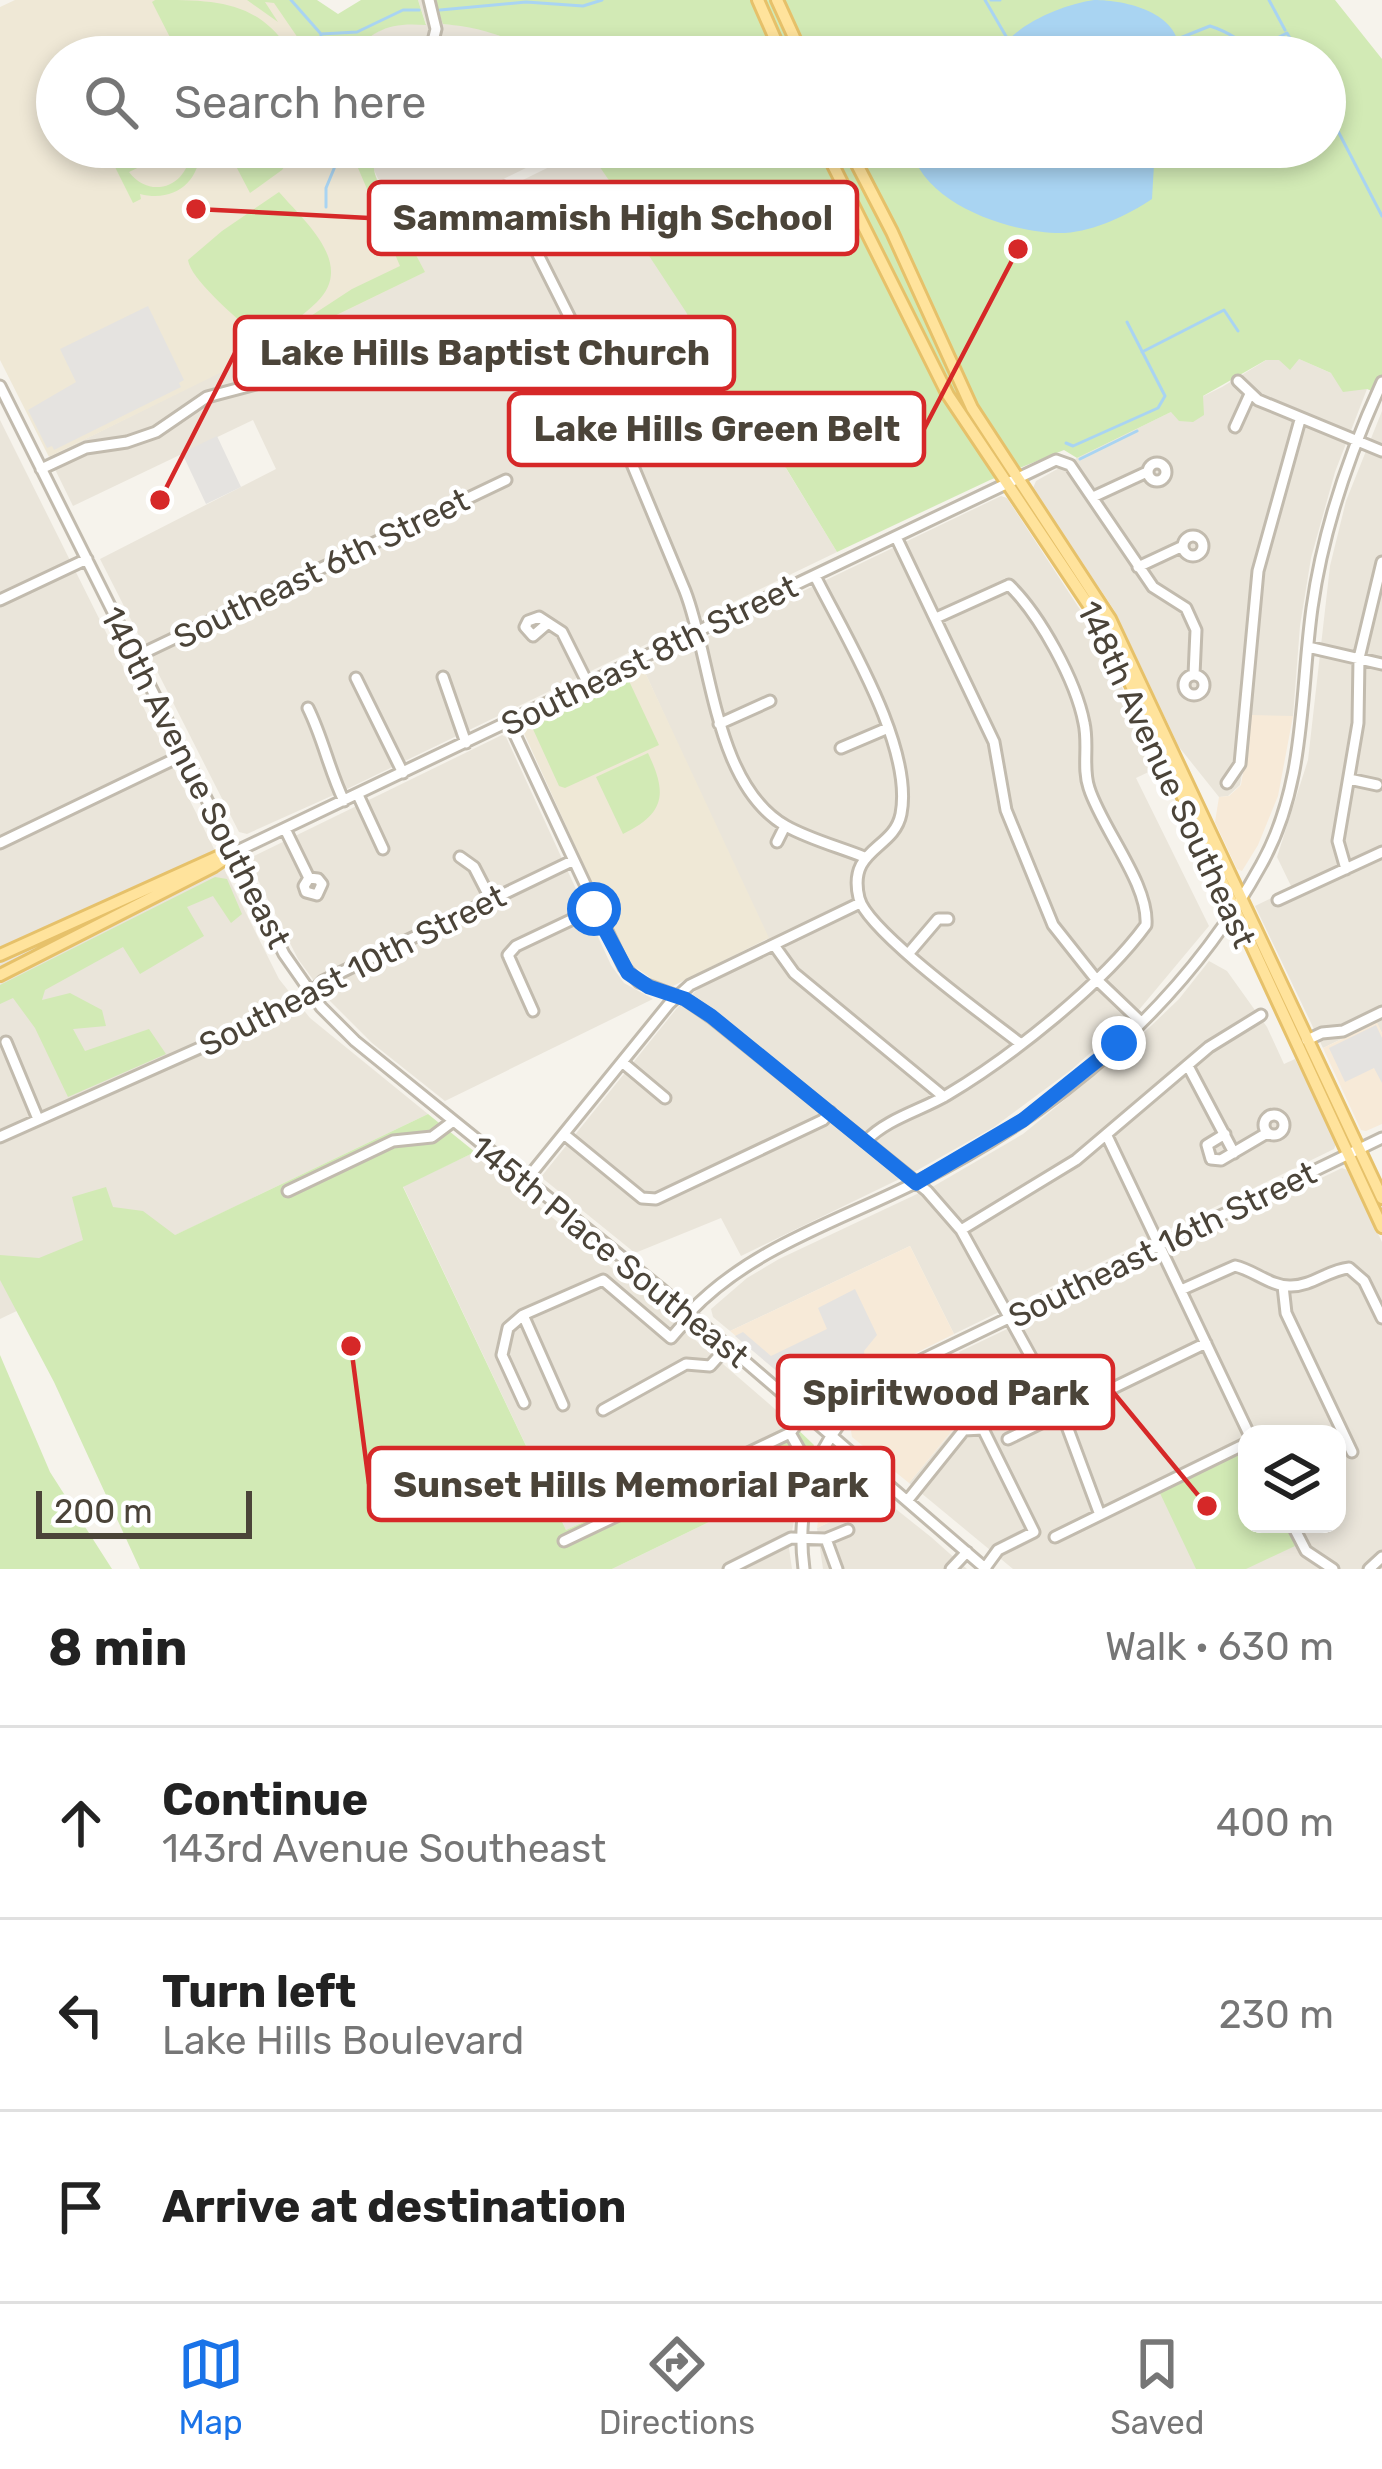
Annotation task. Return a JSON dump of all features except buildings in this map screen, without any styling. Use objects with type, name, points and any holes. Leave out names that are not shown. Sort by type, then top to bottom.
[{"type":"main road","points":[[758,0],[774,36]]},
{"type":"main road","points":[[777,0],[794,36]]},
{"type":"main road","points":[[770,27],[782,36],[790,27]]},
{"type":"main road","name":"148th Avenue Southeast","points":[[835,168],[948,395],[1102,602],[1307,1040],[1382,1227]]},
{"type":"main road","name":"148th Avenue Southeast","points":[[858,168],[961,388],[1106,632],[1232,910],[1353,1151],[1382,1198]]},
{"type":"main road","points":[[891,278],[902,271],[916,285]]},
{"type":"main road","points":[[0,955],[211,857],[233,853]]},
{"type":"main road","points":[[0,975],[233,853]]},
{"type":"main road","points":[[1220,880],[1242,897]]},
{"type":"main road","points":[[1232,910],[1247,926],[1270,973],[1280,983]]},
{"type":"street","points":[[429,0],[434,36]]},
{"type":"street","points":[[504,187],[577,332],[700,631],[719,724],[751,793],[785,826],[864,857]]},
{"type":"street","points":[[41,469],[86,448],[140,439],[207,397],[320,367],[407,328]]},
{"type":"street","points":[[1238,381],[1250,394],[1300,420],[1382,451]]},
{"type":"street","points":[[671,1338],[717,1285],[746,1264],[916,1183],[1023,1120],[1089,1070],[1198,960],[1264,862],[1294,777],[1319,566],[1335,502],[1382,382]]},
{"type":"street","name":"140th Avenue Southeast","points":[[0,386],[4,405],[41,469],[284,954],[310,993],[358,1045],[452,1122]]},
{"type":"street","points":[[1235,427],[1250,394]]},
{"type":"street","points":[[1227,782],[1240,764],[1258,571],[1300,420]]},
{"type":"street","name":"Southeast 8th Street","points":[[233,853],[1056,460],[1064,461],[1093,497]]},
{"type":"street","points":[[1147,472],[1093,497],[1153,587],[1186,608],[1196,630],[1194,675]]},
{"type":"street","name":"Southeast 6th Street","points":[[135,657],[506,480]]},
{"type":"street","points":[[896,537],[998,753],[1006,810],[1053,925],[1095,978],[1141,1022]]},
{"type":"street","points":[[1138,567],[1183,546]]},
{"type":"street","points":[[0,600],[86,559]]},
{"type":"street","points":[[1346,868],[1338,841],[1358,723],[1359,658],[1382,562]]},
{"type":"street","points":[[815,576],[888,728],[901,770],[898,827],[864,857],[860,904],[884,933],[1021,1045]]},
{"type":"street","points":[[866,1141],[944,1097],[1021,1045],[1143,930],[1147,919],[1088,786],[1092,746],[1074,691],[1010,582],[935,618]]},
{"type":"street","points":[[548,623],[562,632],[588,684]]},
{"type":"street","points":[[1308,647],[1382,664]]},
{"type":"street","points":[[443,677],[466,742]]},
{"type":"street","points":[[356,678],[403,773]]},
{"type":"street","points":[[719,724],[770,701]]},
{"type":"street","points":[[308,708],[344,801]]},
{"type":"street","points":[[509,722],[628,973],[711,1016],[916,1183],[961,1229],[1062,1413],[1100,1515]]},
{"type":"street","points":[[841,748],[888,728]]},
{"type":"street","points":[[0,843],[184,754]]},
{"type":"street","points":[[1348,779],[1377,785]]},
{"type":"street","points":[[358,795],[383,849]]},
{"type":"street","points":[[777,842],[785,826]]},
{"type":"street","points":[[898,827],[909,835]]},
{"type":"street","points":[[284,829],[309,878]]},
{"type":"street","points":[[1278,900],[1382,852]]},
{"type":"street","points":[[460,857],[474,867],[491,900]]},
{"type":"street","name":"Southeast 10th Street","points":[[0,1137],[303,1002],[323,981],[572,862]]},
{"type":"street","points":[[527,1180],[690,985],[860,904]]},
{"type":"street","points":[[533,1011],[504,954],[594,909]]},
{"type":"street","points":[[909,953],[938,920],[948,919]]},
{"type":"street","points":[[774,946],[794,973],[944,1097]]},
{"type":"street","points":[[1307,1040],[1343,1031],[1382,1012]]},
{"type":"street","points":[[961,1229],[1032,1190],[1107,1136],[1209,1046],[1261,1016]]},
{"type":"street","points":[[6,1042],[38,1119]]},
{"type":"street","points":[[622,1062],[665,1097]]},
{"type":"street","points":[[1188,1066],[1234,1153]]},
{"type":"street","points":[[566,1135],[649,1199],[685,1187],[823,1120],[830,1112]]},
{"type":"street","points":[[288,1191],[393,1141],[432,1137],[452,1122]]},
{"type":"street","name":"145th Place Southeast","points":[[452,1122],[690,1314],[985,1569]]},
{"type":"street","points":[[1226,1134],[1209,1142],[1206,1154],[1217,1161],[1267,1132]]},
{"type":"street","points":[[1107,1136],[1245,1425]]},
{"type":"street","name":"Southeast 16th Street","points":[[804,1569],[806,1494],[816,1467],[847,1412],[877,1385],[1382,1138]]},
{"type":"street","points":[[1181,1290],[1234,1266],[1283,1286],[1306,1284],[1339,1269],[1354,1270],[1382,1318]]},
{"type":"street","points":[[524,1403],[502,1355],[508,1328],[523,1315],[602,1280],[671,1338],[681,1366]]},
{"type":"street","points":[[1283,1286],[1286,1313],[1352,1452]]},
{"type":"street","points":[[523,1315],[563,1406]]},
{"type":"street","points":[[1008,1438],[1206,1343]]},
{"type":"street","points":[[603,1410],[681,1366],[710,1366],[728,1346]]},
{"type":"street","points":[[564,1541],[790,1433],[803,1414]]},
{"type":"street","points":[[907,1501],[964,1430],[982,1429],[1034,1532],[998,1550],[985,1569]]},
{"type":"street","points":[[790,1433],[808,1465],[816,1467]]},
{"type":"street","points":[[1055,1537],[1238,1447]]},
{"type":"street","points":[[729,1569],[791,1538],[826,1539],[848,1530]]},
{"type":"street","points":[[1296,1533],[1308,1559],[1333,1569]]},
{"type":"street","points":[[826,1539],[837,1569]]},
{"type":"street","points":[[952,1569],[967,1552]]},
{"type":"street","points":[[1369,1569],[1382,1557]]},
{"type":"shaded area","points":[[15,0],[286,0],[304,36],[36,36],[36,168],[372,168],[425,272],[49,457],[0,360],[0,7]]},
{"type":"shaded area","points":[[418,0],[434,0],[444,24],[480,27],[500,36],[368,36],[397,23],[426,24]]},
{"type":"shaded area","points":[[373,168],[526,168],[415,222],[391,205]]},
{"type":"shaded area","points":[[547,168],[603,168],[837,552],[347,789],[247,834],[239,832],[100,559],[276,469],[253,420],[73,506],[49,457],[250,357],[407,237]]},
{"type":"shaded area","points":[[148,306],[184,380],[181,387],[54,450],[47,448],[28,410],[76,382],[60,349]]},
{"type":"shaded area","points":[[1281,351],[1367,389],[1335,472],[1311,558],[1293,716],[1252,716],[1240,785],[1219,797],[1179,747],[1114,610],[1033,488],[1036,481],[1077,458],[1222,387]]},
{"type":"shaded area","points":[[1382,411],[1382,1033],[1376,1022],[1323,1048],[1255,906],[1292,888],[1277,857],[1308,760],[1330,566],[1346,501]]},
{"type":"shaded area","points":[[0,420],[279,979],[310,1018],[428,1114],[0,1319]]},
{"type":"shaded area","points":[[217,436],[241,487],[206,504],[182,453]]},
{"type":"shaded area","points":[[1001,496],[1007,498],[1100,640],[1159,767],[1136,778],[1209,926],[1138,1011],[1071,1070],[994,1127],[916,1171],[741,1256],[721,1218],[635,1253],[541,1177],[677,1008],[698,989],[772,951],[643,668]]},
{"type":"shaded area","points":[[643,668],[769,938],[673,986],[652,979],[628,962],[523,731],[523,725]]},
{"type":"shaded area","points":[[1252,715],[1293,716],[1278,796],[1242,871],[1215,822],[1219,797],[1229,796],[1241,785]]},
{"type":"shaded area","points":[[502,735],[611,965],[624,983],[653,999],[445,1101],[372,1043],[325,996],[298,959],[251,866],[252,857]]},
{"type":"shaded area","points":[[1209,961],[1227,971],[1267,1027],[1284,1064],[1295,1059],[1337,1142],[1334,1149],[954,1334],[910,1246],[730,1331],[713,1317],[711,1309],[747,1278],[779,1259],[934,1186],[1023,1134],[1128,1048],[1179,999]]},
{"type":"shaded area","points":[[1377,1022],[1382,1033],[1382,1124],[1366,1131],[1361,1130],[1323,1048]]},
{"type":"shaded area","points":[[1376,1025],[1382,1038],[1382,1083],[1374,1068],[1345,1082],[1329,1048]]},
{"type":"shaded area","points":[[475,1152],[790,1422],[781,1431],[566,1530],[403,1186]]},
{"type":"shaded area","points":[[1342,1168],[1347,1170],[1382,1242],[1382,1569],[1013,1569],[909,1483],[981,1397],[959,1352]]},
{"type":"shaded area","points":[[910,1246],[954,1334],[848,1387],[826,1413],[730,1331]]},
{"type":"shaded area","points":[[855,1289],[877,1335],[864,1351],[868,1377],[816,1404],[735,1336],[743,1332],[771,1356],[827,1329],[818,1308]]},
{"type":"shaded area","points":[[905,1380],[956,1426],[909,1483],[852,1437],[851,1431],[878,1400]]},
{"type":"shaded area","points":[[837,1468],[846,1468],[882,1498],[817,1528],[822,1494]]},
{"type":"shaded area","points":[[802,1477],[789,1548],[792,1569],[612,1569]]},
{"type":"shaded area","points":[[882,1498],[967,1569],[823,1569],[817,1528]]},
{"type":"green space","points":[[247,0],[317,0],[338,14],[361,0],[418,0],[426,25],[401,25],[372,36],[297,36],[274,3],[265,2],[278,22]]},
{"type":"green space","points":[[434,0],[1335,0],[1382,59],[1382,395],[1367,389],[1343,392],[1331,373],[1299,359],[1290,370],[1279,360],[1266,360],[1203,396],[1204,415],[1193,422],[1179,421],[1171,412],[1077,458],[1064,450],[837,552],[786,468],[744,436],[686,312],[615,204],[615,189],[600,168],[1346,168],[1346,36],[500,36],[443,24]]},
{"type":"green space","points":[[152,2],[230,6],[260,19],[278,36],[169,36]]},
{"type":"green space","points":[[116,168],[137,168],[129,172],[138,181],[159,187],[178,179],[186,168],[197,168],[174,192],[140,194],[141,199],[133,203]]},
{"type":"green space","points":[[237,168],[283,168],[282,170],[250,193]]},
{"type":"green space","points":[[358,168],[374,168],[385,195],[424,229],[407,238],[425,272],[250,357],[266,345],[209,292],[188,260],[279,192],[322,244],[331,273],[328,288],[317,302],[268,344],[352,289],[400,266]]},
{"type":"green space","points":[[629,681],[659,745],[565,788],[559,786],[532,727]]},
{"type":"green space","points":[[648,753],[658,780],[659,801],[648,818],[623,834],[596,777]]},
{"type":"green space","points":[[215,877],[227,879],[242,914],[231,923],[213,896],[187,907],[204,936],[140,974],[123,947],[45,990],[42,1000],[70,993],[102,1010],[106,1026],[73,1029],[85,1051],[149,1029],[166,1054],[68,1097],[35,1028],[13,998],[0,1004],[0,985]]},
{"type":"green space","points":[[428,1114],[475,1152],[403,1187],[566,1530],[781,1431],[790,1422],[814,1445],[802,1477],[612,1569],[140,1569],[54,1382],[0,1280],[0,1255],[39,1258],[83,1240],[72,1197],[106,1187],[113,1207],[143,1211],[175,1235]]},
{"type":"green space","points":[[0,1355],[50,1472],[112,1569],[0,1569]]},
{"type":"green space","points":[[1238,1450],[1238,1533],[1289,1533],[1295,1546],[1246,1569],[1196,1569],[1158,1489]]},
{"type":"water","points":[[1094,0],[1137,7],[1163,20],[1176,36],[1013,36],[1069,6]]},
{"type":"water","points":[[919,168],[1154,168],[1152,199],[1122,216],[1065,233],[996,222],[932,185]]},
{"type":"waterway","points":[[291,0],[321,34]]},
{"type":"waterway","points":[[440,10],[526,2],[583,6],[602,0]]},
{"type":"waterway","points":[[985,0],[1006,36]]},
{"type":"waterway","points":[[991,0],[1000,0]]},
{"type":"waterway","points":[[1269,0],[1285,30]]},
{"type":"waterway","points":[[321,36],[357,32],[403,10],[419,10]]},
{"type":"waterway","points":[[1185,36],[1210,26],[1232,36]]},
{"type":"waterway","points":[[1281,36],[1289,36]]},
{"type":"waterway","points":[[1346,147],[1382,216]]},
{"type":"waterway","points":[[326,207],[326,188],[334,168]]},
{"type":"waterway","points":[[1142,352],[1224,310],[1238,331]]},
{"type":"waterway","points":[[1066,443],[1073,446],[1158,408],[1165,396],[1127,322]]},
{"type":"waterway","points":[[1080,459],[1137,431]]},
{"type":"place","name":"Sammamish High School","points":[[196,209]]},
{"type":"place","name":"Lake Hills Green Belt","points":[[1018,249]]},
{"type":"place","name":"Lake Hills Baptist Church","points":[[160,500]]},
{"type":"place","name":"Sunset Hills Memorial Park","points":[[351,1346]]},
{"type":"place","name":"Spiritwood Park","points":[[1207,1506]]},
{"type":"route","points":[[594,909],[628,973],[711,1016],[916,1183],[1023,1120],[1119,1043]]}]
